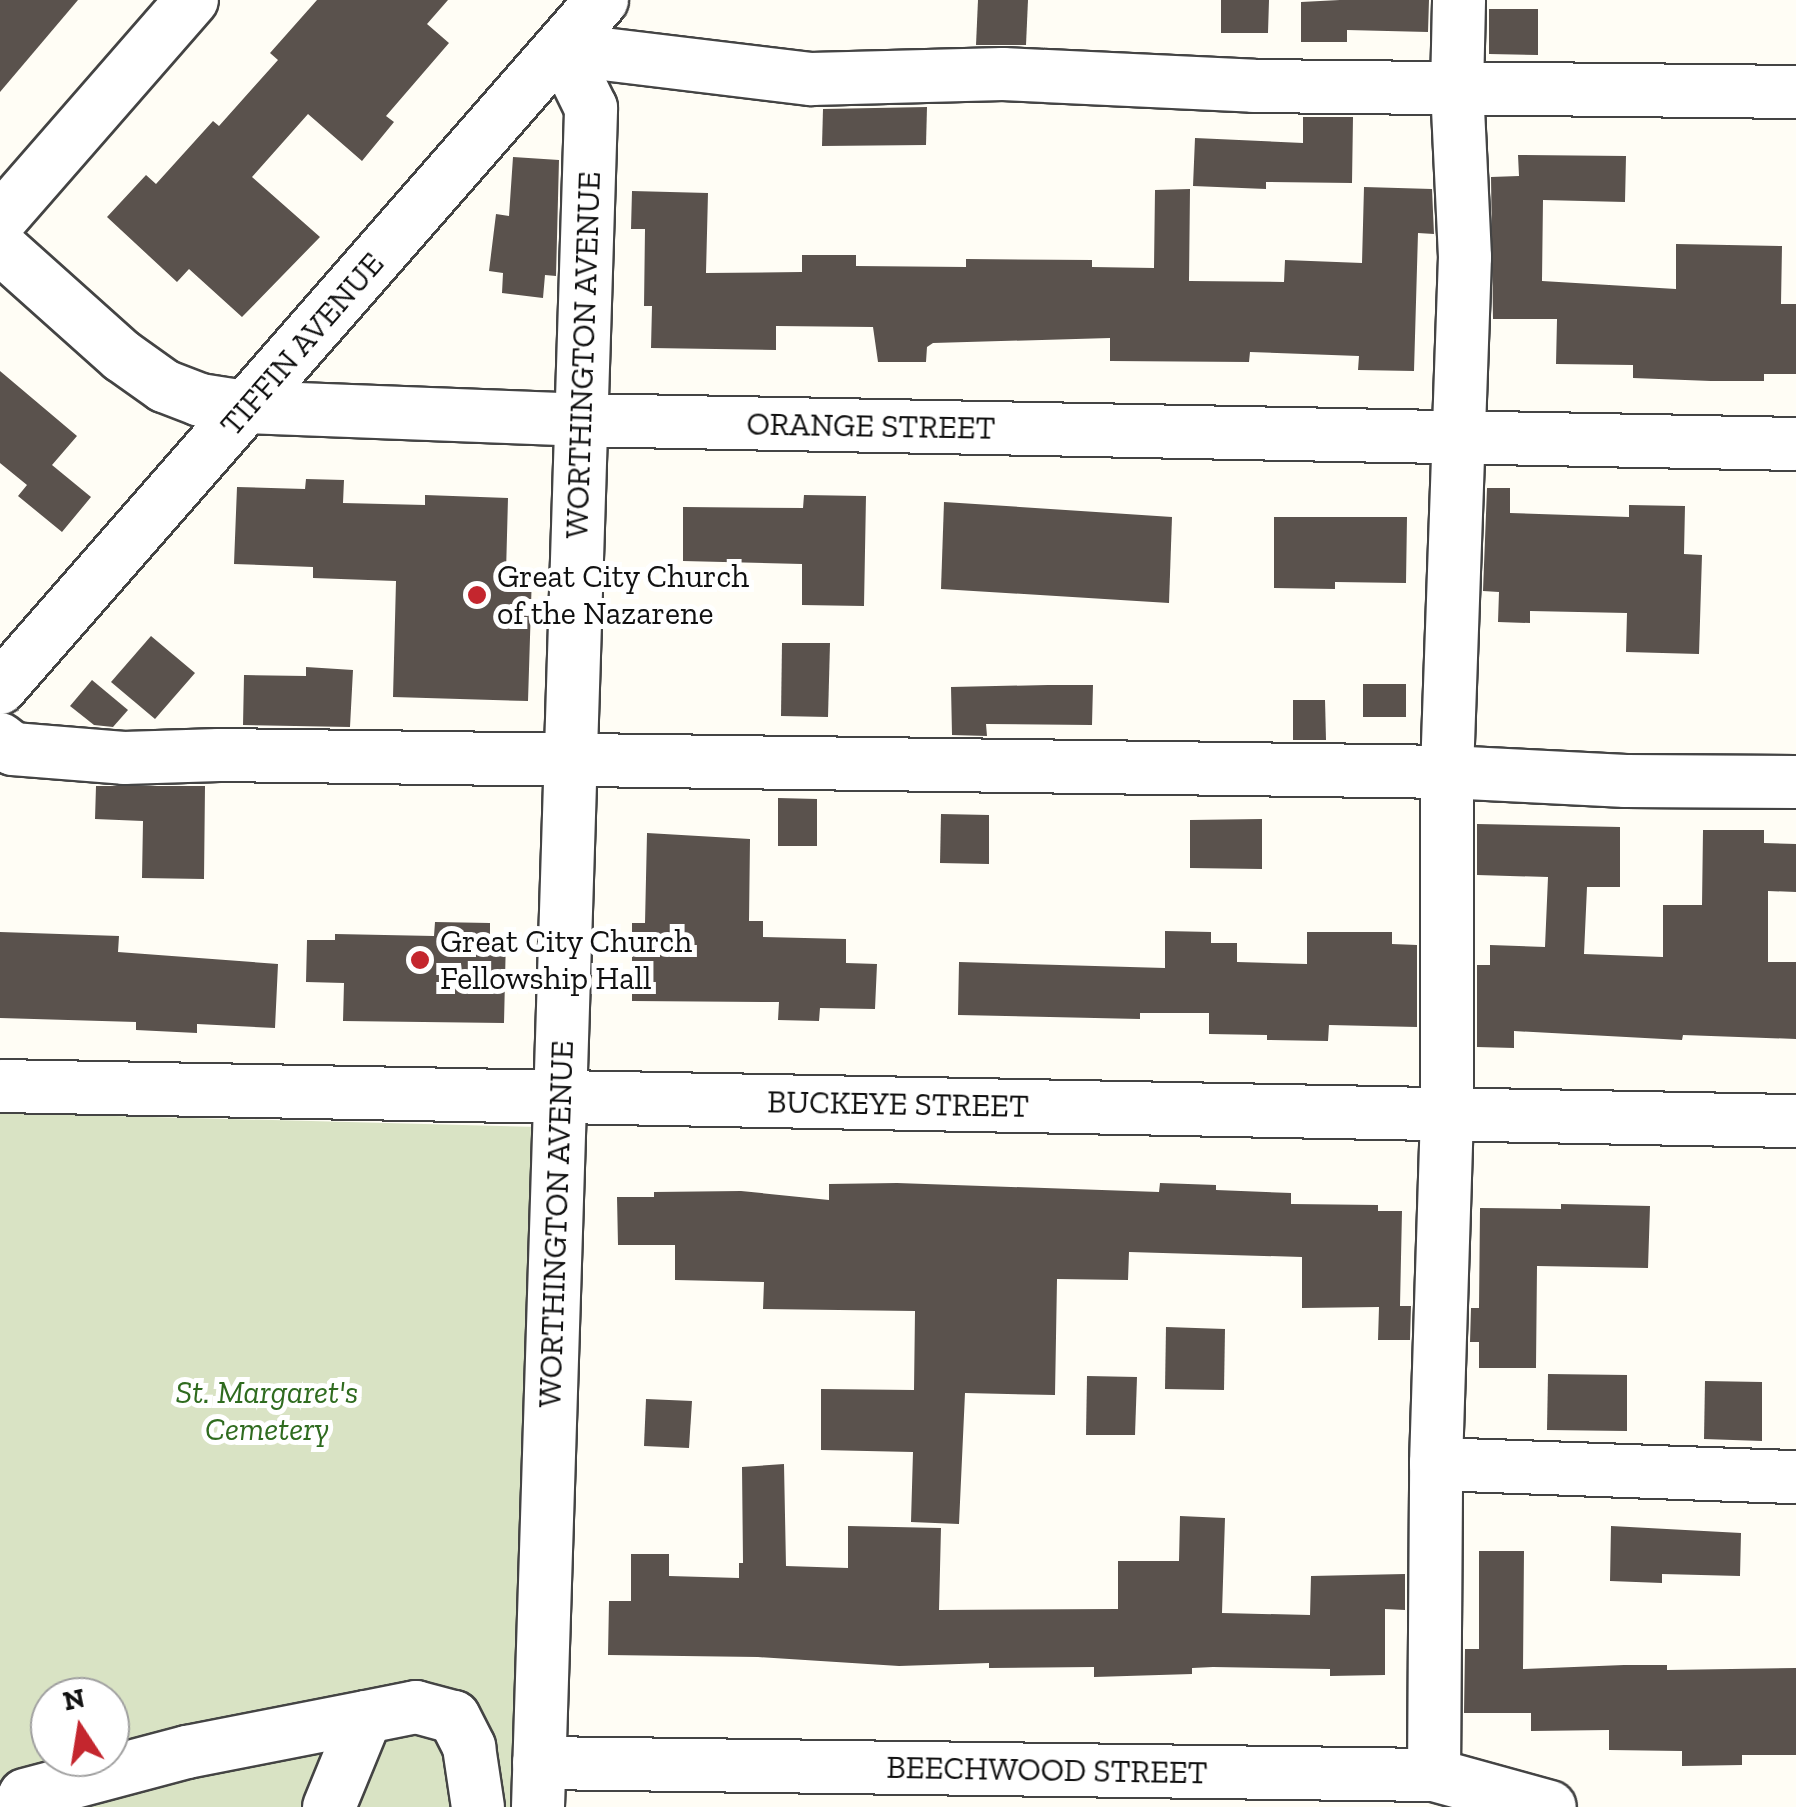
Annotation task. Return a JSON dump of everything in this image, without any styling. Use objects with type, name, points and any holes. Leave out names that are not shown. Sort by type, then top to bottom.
[{"type":"street","points":[[0,220],[192,0]]},
{"type":"street","name":"TIFFIN AVENUE","points":[[0,688],[602,0]]},
{"type":"street","points":[[1434,1775],[1436,1464],[1447,1114],[1446,772],[1455,438],[1465,257],[1457,90],[1459,0]]},
{"type":"street","points":[[562,49],[811,80],[1003,74],[1457,90],[1796,92]]},
{"type":"street","name":"WORTHINGTON AVENUE","points":[[538,1785],[591,108],[562,49]]},
{"type":"street","name":"ORANGE STREET","points":[[0,248],[122,356],[164,386],[200,400],[246,407],[580,420],[1796,444]]},
{"type":"street","points":[[0,739],[13,749],[124,758],[219,755],[1446,772],[1626,781],[1796,782]]},
{"type":"street","name":"BUCKEYE STREET","points":[[0,1086],[1796,1120]]},
{"type":"street","points":[[1436,1464],[1796,1478]]},
{"type":"street","points":[[0,1798],[16,1807],[25,1795],[187,1752],[416,1707],[454,1717],[469,1748],[478,1807]]},
{"type":"street","points":[[330,1807],[366,1716]]},
{"type":"street","name":"BEECHWOOD STREET","points":[[538,1785],[1434,1775],[1550,1807]]},
{"type":"green space","name":"St. Margaret's Cemetery","points":[[0,1113],[539,1127],[528,1807],[0,1807]]},
{"type":"building","points":[[0,0],[78,0],[0,92]]},
{"type":"building","points":[[317,0],[448,0],[427,24],[449,43],[386,116],[394,122],[362,161],[308,114],[252,177],[320,237],[242,317],[189,269],[177,282],[107,217],[146,175],[156,184],[213,121],[219,126],[278,60],[270,53]]},
{"type":"building","points":[[978,0],[1028,0],[1026,45],[976,45]]},
{"type":"building","points":[[1221,0],[1269,0],[1268,33],[1221,33]]},
{"type":"building","points":[[1429,0],[1428,32],[1347,30],[1347,42],[1301,42],[1301,2]]},
{"type":"building","points":[[1489,9],[1538,9],[1538,55],[1489,54]]},
{"type":"building","points":[[927,107],[926,145],[822,146],[823,109]]},
{"type":"building","points":[[1303,117],[1353,117],[1352,183],[1266,182],[1266,189],[1193,186],[1195,138],[1303,143]]},
{"type":"building","points":[[1518,155],[1626,156],[1625,202],[1543,200],[1542,281],[1676,289],[1676,244],[1782,246],[1781,304],[1796,304],[1796,374],[1764,374],[1764,381],[1633,378],[1633,365],[1556,364],[1557,319],[1493,319],[1491,177],[1519,176]]},
{"type":"building","points":[[513,157],[559,160],[556,276],[545,275],[543,298],[502,293],[503,273],[489,271],[496,214],[509,216]]},
{"type":"building","points":[[1364,187],[1432,189],[1434,234],[1418,233],[1414,371],[1358,370],[1359,356],[1250,352],[1249,362],[1110,361],[1110,338],[933,343],[927,347],[926,362],[878,362],[873,327],[776,326],[776,350],[651,348],[652,306],[644,306],[645,229],[631,229],[632,191],[708,193],[706,273],[802,272],[802,255],[856,255],[856,266],[966,267],[966,259],[1092,260],[1092,267],[1154,268],[1155,190],[1190,189],[1189,281],[1284,282],[1285,260],[1362,263]]},
{"type":"building","points":[[0,371],[77,436],[52,465],[91,497],[62,532],[18,496],[27,485],[0,463]]},
{"type":"building","points":[[306,479],[344,480],[343,503],[425,505],[425,495],[508,498],[506,573],[532,574],[528,701],[393,697],[396,581],[313,578],[313,567],[234,564],[237,487],[305,489]]},
{"type":"building","points":[[1487,488],[1510,488],[1510,513],[1629,517],[1629,505],[1685,506],[1684,554],[1702,555],[1699,654],[1626,652],[1627,613],[1530,611],[1530,623],[1498,622],[1499,592],[1483,591]]},
{"type":"building","points":[[804,495],[866,496],[864,606],[802,605],[802,564],[683,561],[683,507],[803,508]]},
{"type":"building","points":[[944,502],[1172,517],[1169,603],[941,589]]},
{"type":"building","points":[[1274,517],[1407,517],[1406,583],[1335,582],[1335,589],[1274,588]]},
{"type":"building","points":[[151,636],[195,673],[155,719],[111,682]]},
{"type":"building","points":[[782,643],[830,643],[828,717],[781,716]]},
{"type":"building","points":[[306,667],[353,670],[350,727],[243,725],[244,675],[306,676]]},
{"type":"building","points":[[92,680],[128,710],[113,727],[94,725],[70,706]]},
{"type":"building","points":[[1363,684],[1406,684],[1406,717],[1363,717]]},
{"type":"building","points":[[1093,685],[1092,725],[986,724],[987,736],[952,735],[951,687]]},
{"type":"building","points":[[1293,700],[1325,700],[1326,740],[1293,740]]},
{"type":"building","points":[[96,786],[205,786],[204,879],[142,878],[143,821],[95,819]]},
{"type":"building","points":[[778,798],[817,799],[817,846],[778,846]]},
{"type":"building","points":[[941,814],[989,815],[989,864],[940,863]]},
{"type":"building","points":[[1262,819],[1262,869],[1190,868],[1190,820]]},
{"type":"building","points":[[1477,824],[1620,827],[1620,887],[1587,887],[1584,954],[1663,957],[1663,905],[1702,905],[1703,830],[1764,830],[1764,843],[1796,844],[1796,892],[1768,891],[1768,962],[1796,962],[1796,1039],[1683,1035],[1682,1040],[1514,1031],[1514,1048],[1477,1047],[1477,965],[1490,965],[1490,945],[1545,947],[1548,877],[1477,875]]},
{"type":"building","points":[[647,833],[750,839],[749,921],[763,921],[763,937],[846,939],[846,963],[877,964],[875,1009],[820,1008],[819,1021],[778,1020],[779,1002],[632,1001],[632,923],[645,923]]},
{"type":"building","name":"Great City Church Fellowship Hall","points":[[435,922],[490,923],[490,936],[506,937],[504,1023],[343,1021],[344,983],[306,982],[307,940],[335,940],[335,934],[434,936]]},
{"type":"building","points":[[1165,931],[1211,932],[1211,943],[1237,943],[1237,962],[1307,964],[1307,932],[1392,932],[1392,944],[1417,945],[1417,1027],[1329,1025],[1328,1041],[1267,1040],[1267,1035],[1209,1034],[1209,1013],[1140,1013],[1140,1019],[958,1015],[959,962],[1165,968]]},
{"type":"building","points":[[0,932],[119,936],[118,952],[278,964],[275,1028],[197,1024],[197,1033],[136,1030],[136,1022],[0,1018]]},
{"type":"building","points":[[1160,1183],[1216,1185],[1216,1190],[1291,1193],[1291,1204],[1378,1205],[1378,1211],[1402,1211],[1400,1306],[1411,1306],[1410,1340],[1378,1340],[1379,1307],[1302,1308],[1302,1257],[1129,1252],[1128,1280],[1057,1279],[1055,1395],[965,1393],[959,1524],[911,1522],[913,1452],[821,1450],[821,1389],[914,1390],[915,1311],[763,1309],[764,1282],[675,1280],[675,1245],[618,1245],[617,1197],[654,1197],[654,1192],[741,1191],[829,1200],[829,1184],[1159,1192]]},
{"type":"building","points":[[1561,1204],[1650,1206],[1648,1268],[1537,1266],[1536,1368],[1479,1368],[1479,1342],[1470,1342],[1471,1308],[1479,1308],[1480,1208],[1561,1209]]},
{"type":"building","points":[[1166,1327],[1225,1329],[1224,1390],[1165,1389]]},
{"type":"building","points":[[1548,1374],[1627,1375],[1627,1431],[1547,1430]]},
{"type":"building","points":[[1087,1376],[1137,1377],[1135,1435],[1086,1435]]},
{"type":"building","points":[[1705,1381],[1762,1382],[1762,1441],[1704,1439]]},
{"type":"building","points":[[646,1399],[692,1401],[689,1448],[644,1446]]},
{"type":"building","points":[[784,1464],[786,1566],[848,1568],[848,1526],[941,1528],[939,1610],[1118,1609],[1118,1561],[1179,1561],[1180,1516],[1225,1518],[1222,1613],[1310,1615],[1311,1576],[1405,1574],[1405,1610],[1385,1609],[1385,1675],[1330,1676],[1330,1669],[1213,1667],[1192,1668],[1192,1674],[1094,1677],[1094,1667],[989,1668],[989,1663],[899,1666],[758,1657],[608,1655],[609,1601],[631,1601],[631,1554],[669,1554],[669,1576],[739,1578],[739,1563],[743,1563],[742,1467]]},
{"type":"building","points":[[1611,1526],[1741,1533],[1740,1576],[1662,1574],[1662,1583],[1610,1581]]},
{"type":"building","points":[[1479,1551],[1524,1551],[1523,1669],[1624,1665],[1667,1665],[1667,1670],[1796,1668],[1796,1755],[1742,1755],[1742,1765],[1682,1766],[1682,1751],[1609,1750],[1609,1730],[1531,1731],[1531,1713],[1464,1713],[1465,1649],[1479,1649]]},
{"type":"place","name":"Great City Church of the Nazarene","points":[[477,595]]},
{"type":"place","name":"Great City Church Fellowship Hall","points":[[420,960]]}]
